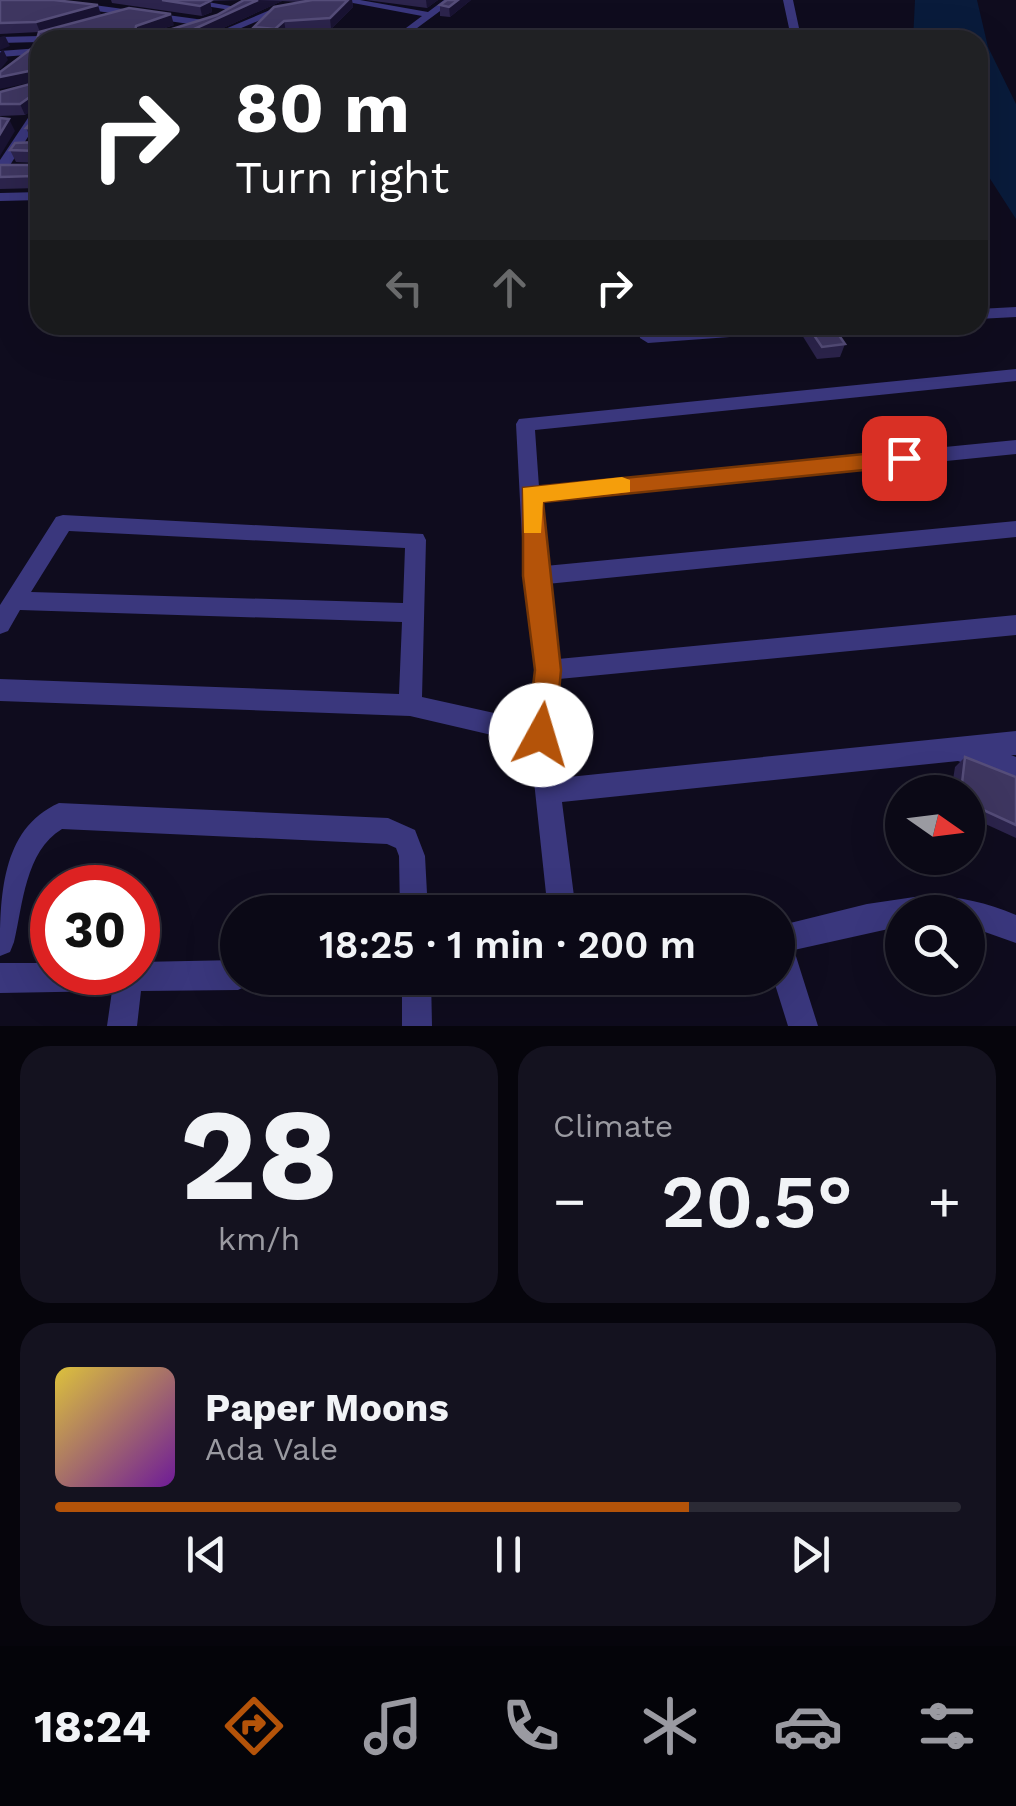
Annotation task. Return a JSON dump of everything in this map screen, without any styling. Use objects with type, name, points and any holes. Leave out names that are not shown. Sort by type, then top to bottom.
[{"type":"street","points":[[172,0],[237,8]]},
{"type":"street","points":[[182,30],[255,0]]},
{"type":"street","points":[[342,0],[430,14]]},
{"type":"street","points":[[432,0],[448,1]]},
{"type":"street","points":[[788,0],[790,30]]},
{"type":"street","points":[[409,30],[448,1]]},
{"type":"street","points":[[351,14],[363,4]]},
{"type":"street","points":[[47,30],[66,5],[121,10],[138,6],[164,16],[204,23]]},
{"type":"street","points":[[98,23],[138,6]]},
{"type":"street","points":[[232,30],[287,6],[299,7]]},
{"type":"street","points":[[132,26],[164,16]]},
{"type":"street","points":[[252,30],[258,21]]},
{"type":"street","points":[[294,30],[298,24]]},
{"type":"street","points":[[334,30],[339,25]]},
{"type":"street","points":[[73,30],[80,28]]},
{"type":"street","points":[[0,40],[30,40]]},
{"type":"street","points":[[0,54],[30,52]]},
{"type":"street","points":[[19,64],[30,55]]},
{"type":"street","points":[[4,170],[12,147],[28,123]]},
{"type":"street","points":[[12,147],[30,146]]},
{"type":"street","points":[[0,197],[30,196]]},
{"type":"street","points":[[988,313],[1016,312]]},
{"type":"street","points":[[648,335],[648,338],[672,335]]},
{"type":"street","points":[[560,895],[541,735],[548,670],[535,576],[526,424],[1016,375]]},
{"type":"street","points":[[531,494],[1016,446]]},
{"type":"street","points":[[0,624],[63,524],[416,540],[410,704]]},
{"type":"street","points":[[535,576],[1016,528]]},
{"type":"street","points":[[16,601],[415,613]]},
{"type":"street","points":[[548,670],[1016,625]]},
{"type":"street","points":[[0,690],[410,704],[541,735]]},
{"type":"street","points":[[550,792],[964,751],[1016,742]]},
{"type":"street","points":[[964,751],[1016,769]]},
{"type":"street","points":[[0,942],[29,842],[48,820],[59,816],[388,831],[406,839],[412,856],[413,895]]},
{"type":"street","points":[[795,939],[892,913],[964,908],[1016,929]]},
{"type":"street","points":[[160,974],[220,975]]},
{"type":"street","points":[[0,978],[30,977]]},
{"type":"street","points":[[122,1026],[126,995]]},
{"type":"street","points":[[417,995],[418,1026]]},
{"type":"street","points":[[794,995],[803,1026]]},
{"type":"water","points":[[915,0],[977,0],[984,30],[914,30]]},
{"type":"water","points":[[988,47],[1016,104],[1016,219],[988,176]]},
{"type":"building","points":[[0,0],[98,5],[36,22],[0,23]]},
{"type":"building","points":[[162,0],[205,0],[210,1],[200,6]]},
{"type":"building","points":[[244,0],[258,0],[192,30],[169,30],[217,15]]},
{"type":"building","points":[[312,0],[348,0],[330,18],[284,21],[275,29],[254,27],[274,7]]},
{"type":"building","points":[[458,0],[449,7],[440,5]]},
{"type":"building","points":[[129,8],[171,14],[136,26],[135,30],[46,30]]},
{"type":"building","points":[[30,50],[30,71],[0,77],[0,72]]},
{"type":"building","points":[[30,84],[30,97],[20,104],[0,104],[0,92]]},
{"type":"building","points":[[0,118],[9,119],[0,134]]},
{"type":"building","points":[[30,142],[30,151],[10,150],[15,143]]},
{"type":"building","points":[[0,165],[30,165],[30,176],[0,177]]},
{"type":"building","points":[[814,335],[839,335],[845,344],[822,347]]},
{"type":"building","points":[[965,757],[1016,777],[1016,825],[985,811],[985,775],[963,775]]},
{"type":"slow traffic","points":[[533,527],[531,494],[622,486]]},
{"type":"route","points":[[541,735],[548,670],[535,576],[531,494],[904,458]]}]
